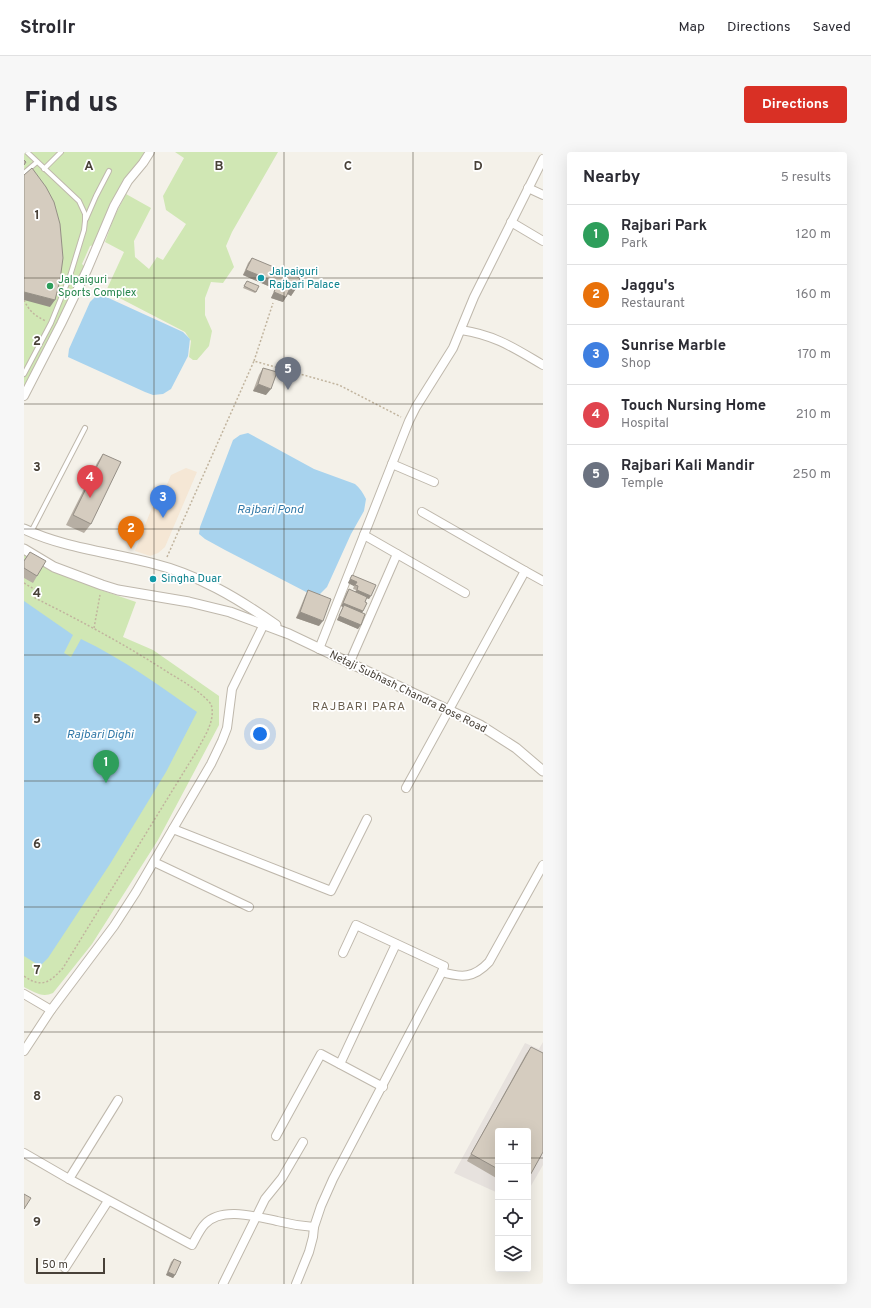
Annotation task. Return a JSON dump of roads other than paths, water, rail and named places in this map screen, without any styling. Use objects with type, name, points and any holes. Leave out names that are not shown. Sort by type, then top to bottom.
[{"type":"street","points":[[24,396],[87,270],[114,206],[128,181],[143,164],[150,152]]},
{"type":"street","points":[[319,649],[409,421],[416,407],[453,348],[474,297],[543,159]]},
{"type":"street","points":[[528,188],[543,195]]},
{"type":"street","points":[[511,222],[543,241]]},
{"type":"street","points":[[461,330],[490,336],[521,351],[543,365]]},
{"type":"street","points":[[392,464],[434,482]]},
{"type":"street","points":[[422,512],[543,581]]},
{"type":"street","name":"Netaji Subhash Chandra Bose Road","points":[[28,531],[60,543],[163,566],[218,588],[245,603],[289,634]]},
{"type":"street","points":[[364,535],[466,593]]},
{"type":"street","name":"Netaji Subhash Chandra Bose Road","points":[[24,549],[54,567],[102,585],[118,590],[189,602],[230,612],[289,634],[349,664],[480,725],[516,748],[543,771]]},
{"type":"street","points":[[349,664],[397,554]]},
{"type":"street","points":[[406,788],[525,572]]},
{"type":"street","points":[[24,1051],[51,1010],[114,926],[174,829],[222,740],[227,728],[232,689],[264,624]]},
{"type":"street","points":[[174,829],[331,891],[367,819]]},
{"type":"street","points":[[154,862],[249,907]]},
{"type":"street","points":[[442,972],[456,976],[468,975],[480,970],[489,962],[543,865]]},
{"type":"street","points":[[296,1284],[309,1252],[314,1227],[321,1206],[333,1180],[383,1087],[444,966],[356,925],[343,953]]},
{"type":"street","points":[[340,1064],[396,944]]},
{"type":"street","points":[[24,994],[51,1010]]},
{"type":"street","points":[[276,1136],[321,1054],[383,1087]]},
{"type":"street","points":[[69,1179],[118,1100]]},
{"type":"street","points":[[223,1284],[265,1199],[282,1178],[303,1142]]},
{"type":"street","points":[[24,1153],[108,1201],[192,1245],[205,1223],[215,1218],[230,1214],[256,1216],[289,1224],[314,1227]]},
{"type":"street","points":[[65,1268],[108,1201]]},
{"type":"lane","points":[[24,374],[51,323],[70,276],[84,230],[85,221],[85,214],[78,201],[27,152]]},
{"type":"lane","points":[[44,169],[62,152]]},
{"type":"lane","points":[[24,173],[37,162]]},
{"type":"lane","points":[[85,221],[109,171]]},
{"type":"lane","points":[[28,531],[85,428]]},
{"type":"water","points":[[97,295],[102,295],[183,332],[190,339],[188,356],[171,389],[163,394],[153,395],[68,357],[69,349],[90,302]]},
{"type":"water","name":"Rajbari Pond","points":[[248,433],[314,469],[355,484],[366,499],[364,511],[351,534],[327,587],[319,595],[310,594],[225,550],[199,534],[200,527],[233,440],[240,435]]},
{"type":"water","name":"Rajbari Dighi","points":[[24,601],[73,635],[64,653],[71,657],[81,639],[126,664],[197,712],[166,772],[110,864],[48,958],[40,966],[24,956]]},
{"type":"place","name":"Jalpaiguri Rajbari Palace","points":[[261,278]]},
{"type":"place","name":"Jalpaiguri Sports Complex","points":[[50,286]]},
{"type":"place","name":"Rajbari Kali Mandir","points":[[288,390]]},
{"type":"place","name":"Touch Nursing Home","points":[[90,498]]},
{"type":"place","name":"Sunrise Marble","points":[[163,518]]},
{"type":"place","name":"Jaggu's","points":[[131,549]]},
{"type":"place","name":"Singha Duar","points":[[153,579]]},
{"type":"place","name":"Rajbari Park","points":[[106,783]]},
{"type":"district","name":"RAJBARI PARA","points":[[359,707]]}]
